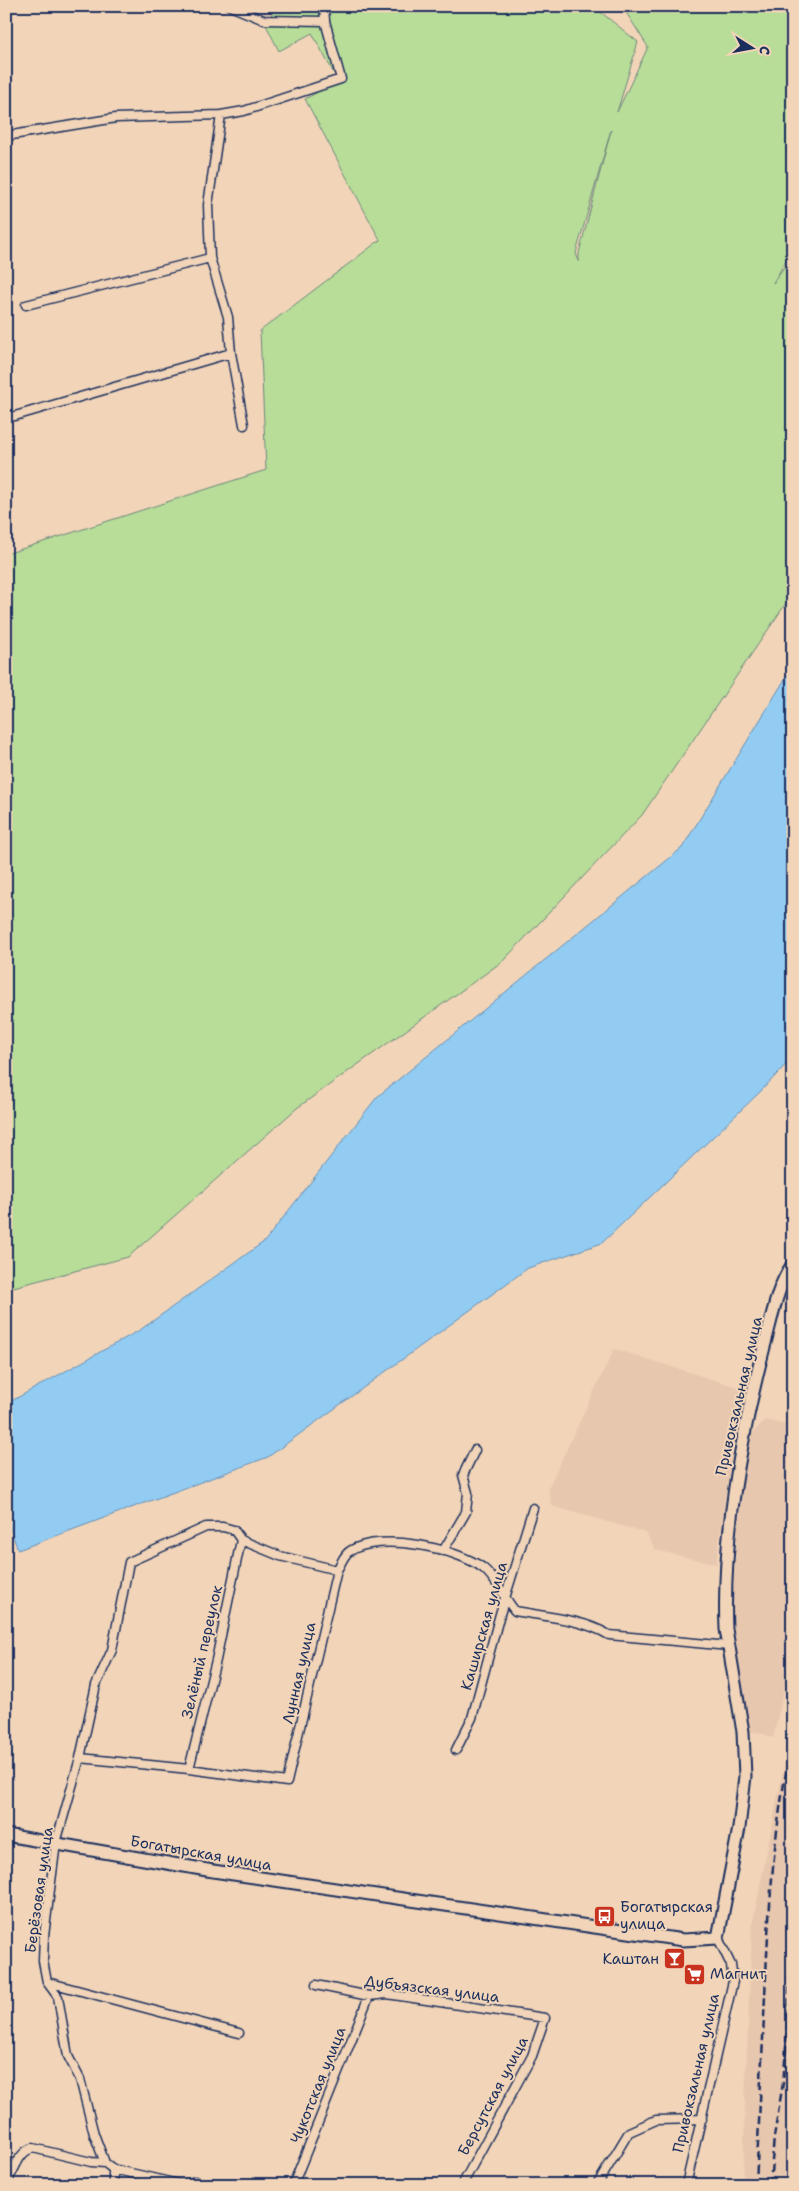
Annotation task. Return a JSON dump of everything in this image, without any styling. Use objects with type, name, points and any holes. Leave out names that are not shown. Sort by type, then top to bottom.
[{"type":"main road","name":"Привокзальная улица","points":[[718,1938],[739,1828],[745,1776],[743,1732],[726,1629],[726,1588],[735,1485],[745,1426],[764,1349],[780,1289],[786,1273],[793,1264]]},
{"type":"main road","name":"Богатырская улица","points":[[6,1834],[213,1871],[683,1940],[718,1938]]},
{"type":"street","points":[[230,6],[264,20],[325,21]]},
{"type":"street","points":[[6,136],[121,118],[221,116],[244,111],[341,79],[325,21],[324,6]]},
{"type":"street","points":[[221,116],[208,205],[210,258],[228,317],[231,352],[244,425]]},
{"type":"street","points":[[26,305],[210,258]]},
{"type":"street","points":[[6,417],[15,416],[231,352]]},
{"type":"street","points":[[443,1551],[466,1512],[468,1493],[463,1475],[475,1450]]},
{"type":"street","name":"Каширская улица","points":[[456,1750],[472,1718],[500,1614],[506,1600],[533,1508]]},
{"type":"street","name":"Берёзовая улица","points":[[105,2163],[94,2134],[80,2079],[68,2056],[58,1997],[47,1982],[43,1962],[44,1936],[56,1843],[80,1758],[96,1685],[112,1650],[129,1562],[206,1527],[223,1527],[234,1530],[241,1540]]},
{"type":"street","points":[[241,1540],[280,1556],[337,1570],[348,1552],[359,1546],[398,1542],[443,1551],[467,1559],[483,1568],[516,1611],[575,1622],[610,1635],[729,1646]]},
{"type":"street","name":"Зелёный переулок","points":[[190,1769],[216,1660],[241,1540]]},
{"type":"street","name":"Лунная улица","points":[[190,1769],[287,1782],[337,1570]]},
{"type":"street","points":[[80,1758],[190,1769]]},
{"type":"street","name":"Привокзальная улица","points":[[686,2185],[733,1981],[732,1965],[718,1938]]},
{"type":"street","points":[[47,1982],[238,2033]]},
{"type":"street","name":"Дубъязская улица","points":[[316,1985],[369,1996],[387,1994],[546,2018]]},
{"type":"street","name":"Чукотская улица","points":[[293,2185],[369,1996]]},
{"type":"street","name":"Берсутская улица","points":[[462,2185],[532,2056],[546,2018]]},
{"type":"street","points":[[597,2185],[629,2132],[656,2120],[702,2119]]},
{"type":"street","points":[[6,2182],[12,2176],[22,2154],[26,2150],[33,2148],[91,2162],[105,2163],[113,2169],[184,2185],[195,2181]]},
{"type":"street","points":[[113,2169],[113,2185]]},
{"type":"shaded area","points":[[614,1349],[741,1388],[716,1564],[655,1550],[646,1533],[552,1506],[548,1488]]},
{"type":"shaded area","points":[[765,1420],[793,1426],[793,1651],[773,1738],[748,1731],[731,1620],[736,1548],[748,1437]]},
{"type":"shaded area","points":[[793,1720],[793,2185],[743,2185],[752,1926]]},
{"type":"green space","points":[[276,6],[593,6],[638,42],[617,112],[648,47],[622,6],[793,6],[793,248],[773,283],[793,254],[793,593],[642,815],[503,961],[297,1108],[128,1257],[6,1289],[6,554],[266,470],[260,331],[380,240],[305,99],[338,81],[312,33],[279,51],[266,25]],"holes":[[[611,130],[579,253],[579,262],[576,253]]]},
{"type":"water","points":[[793,666],[793,1057],[761,1091],[602,1243],[528,1268],[268,1457],[18,1550],[6,1517],[6,1404],[140,1330],[265,1241],[377,1097],[682,848]]},
{"type":"railway","points":[[756,2185],[770,1899],[776,1835],[793,1740]]},
{"type":"railway","points":[[770,2185],[774,2137],[783,2083],[786,2050],[791,1950]]},
{"type":"place","name":"Богатырская улица","points":[[604,1916]]},
{"type":"place","name":"Каштан","points":[[675,1959]]},
{"type":"place","name":"Магнит","points":[[694,1974]]}]
